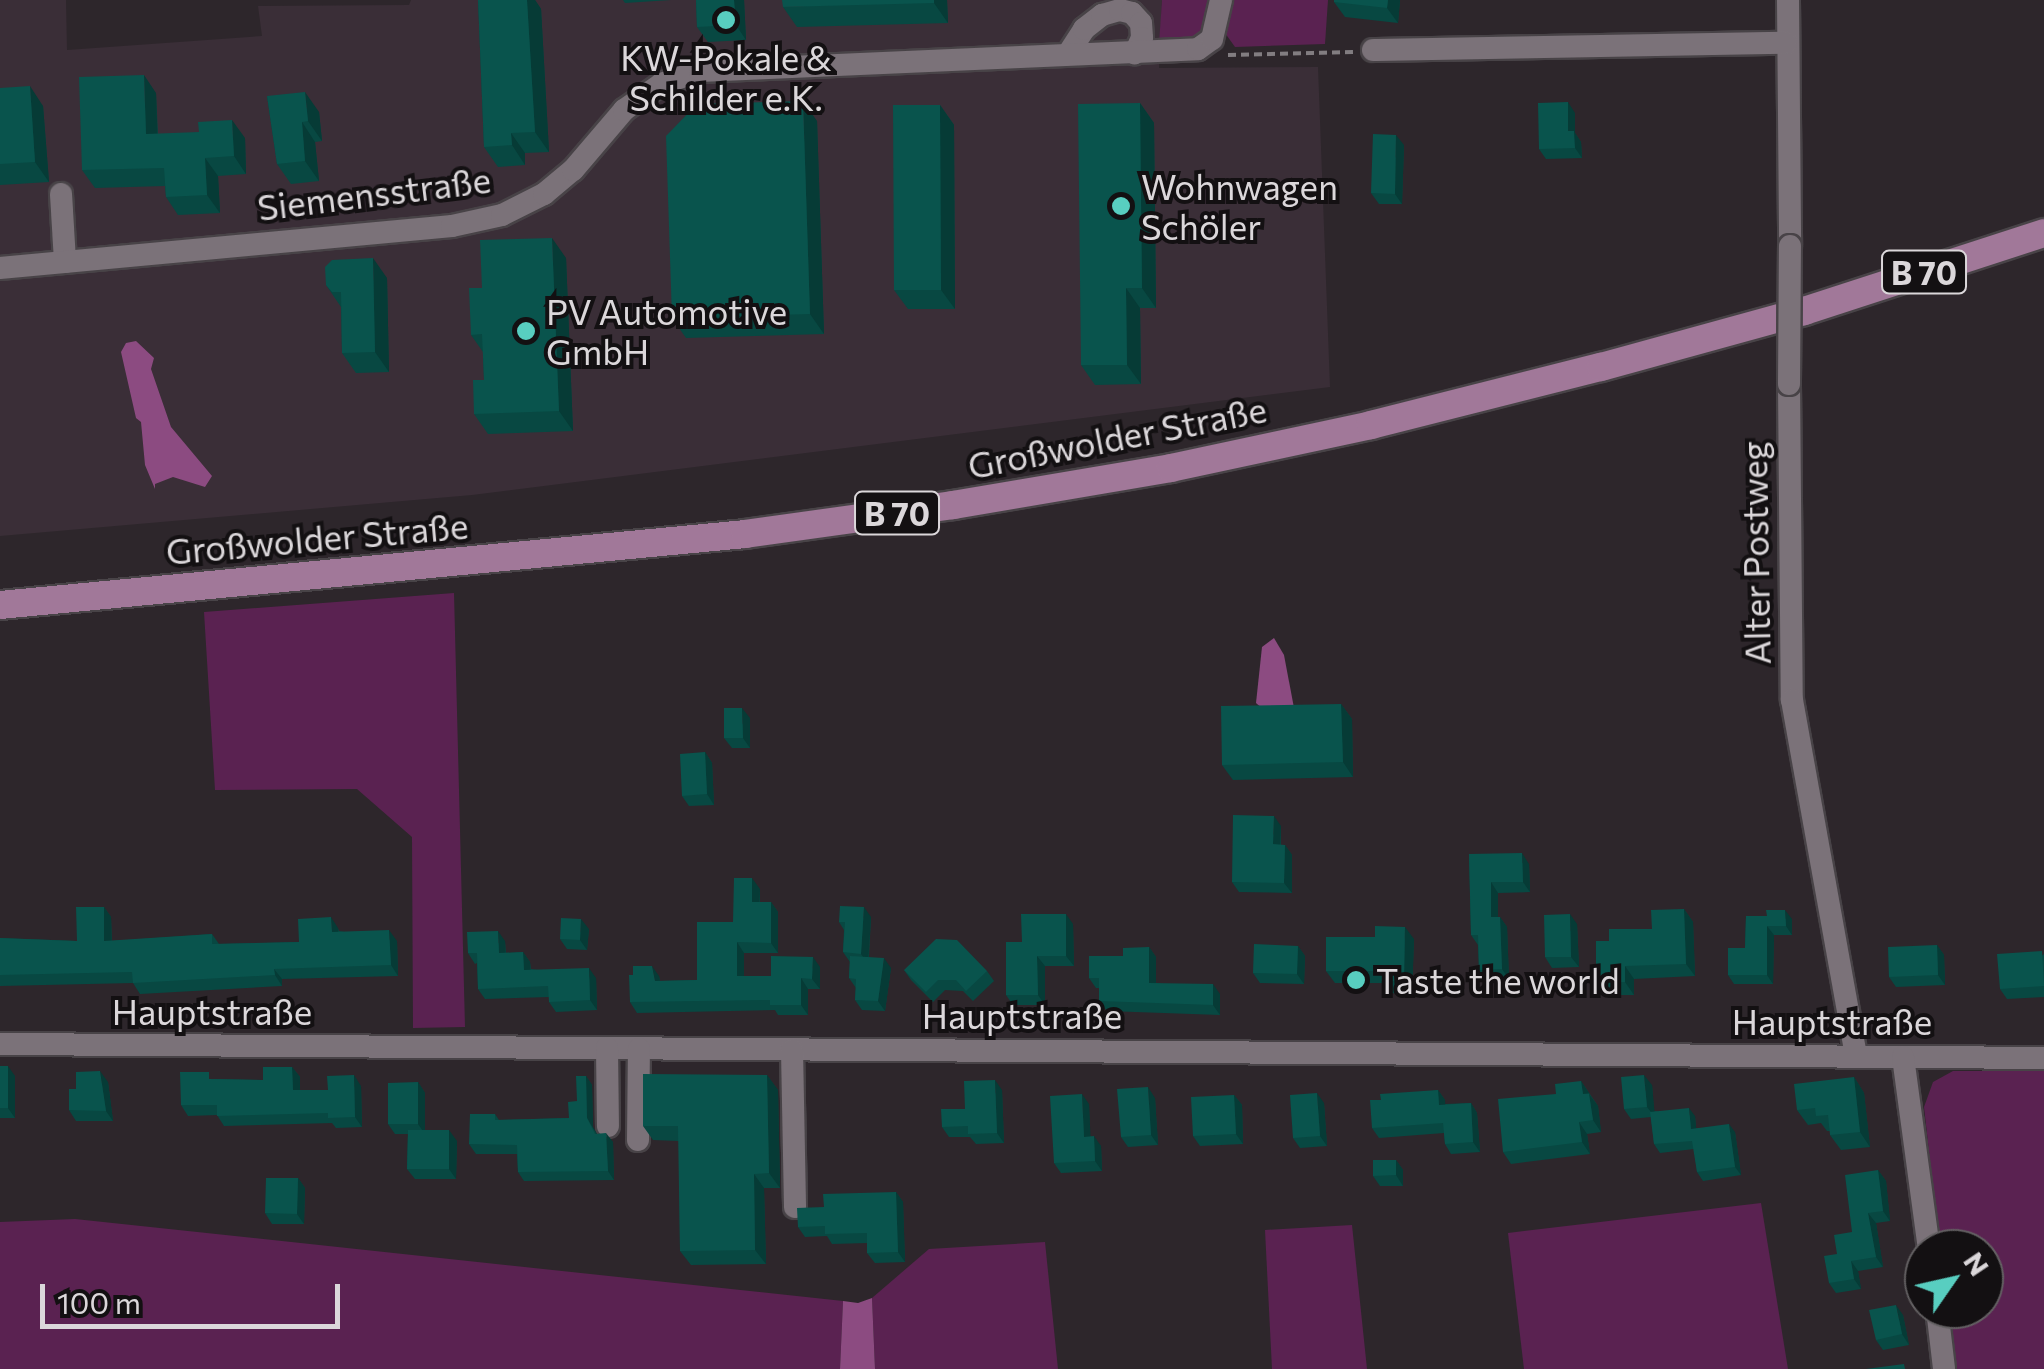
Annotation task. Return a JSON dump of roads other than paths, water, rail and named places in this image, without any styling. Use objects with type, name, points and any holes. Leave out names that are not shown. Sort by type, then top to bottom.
[{"type":"main road","name":"Großwolder Straße","points":[[0,606],[745,534],[953,505],[1171,468],[1371,426],[1601,367],[1804,311],[2044,233]]},
{"type":"street","name":"Siemensstraße","points":[[0,268],[452,226],[502,216],[544,194],[574,170],[624,110],[662,84],[700,72],[1198,48],[1212,40],[1221,0]]},
{"type":"street","name":"Alter Postweg","points":[[1788,0],[1792,700],[1856,1056]]},
{"type":"street","points":[[1068,54],[1084,29],[1102,15],[1120,10],[1132,13],[1141,23],[1142,38],[1135,53]]},
{"type":"street","points":[[1372,50],[1786,43]]},
{"type":"street","points":[[61,194],[65,262]]},
{"type":"street","name":"Hauptstraße","points":[[0,1044],[2044,1058]]},
{"type":"street","points":[[607,1048],[608,1126]]},
{"type":"street","points":[[638,1140],[639,1049]]},
{"type":"street","points":[[792,1050],[795,1207]]},
{"type":"street","points":[[1903,1057],[1926,1229]]},
{"type":"street","points":[[1939,1329],[1944,1369]]},
{"type":"place","name":"KW-Pokale & Schilder e.K.","points":[[726,20]]},
{"type":"place","name":"Wohnwagen Schöler","points":[[1121,206]]},
{"type":"place","name":"PV Automotive GmbH","points":[[526,331]]},
{"type":"place","name":"Taste the world","points":[[1356,980]]}]
